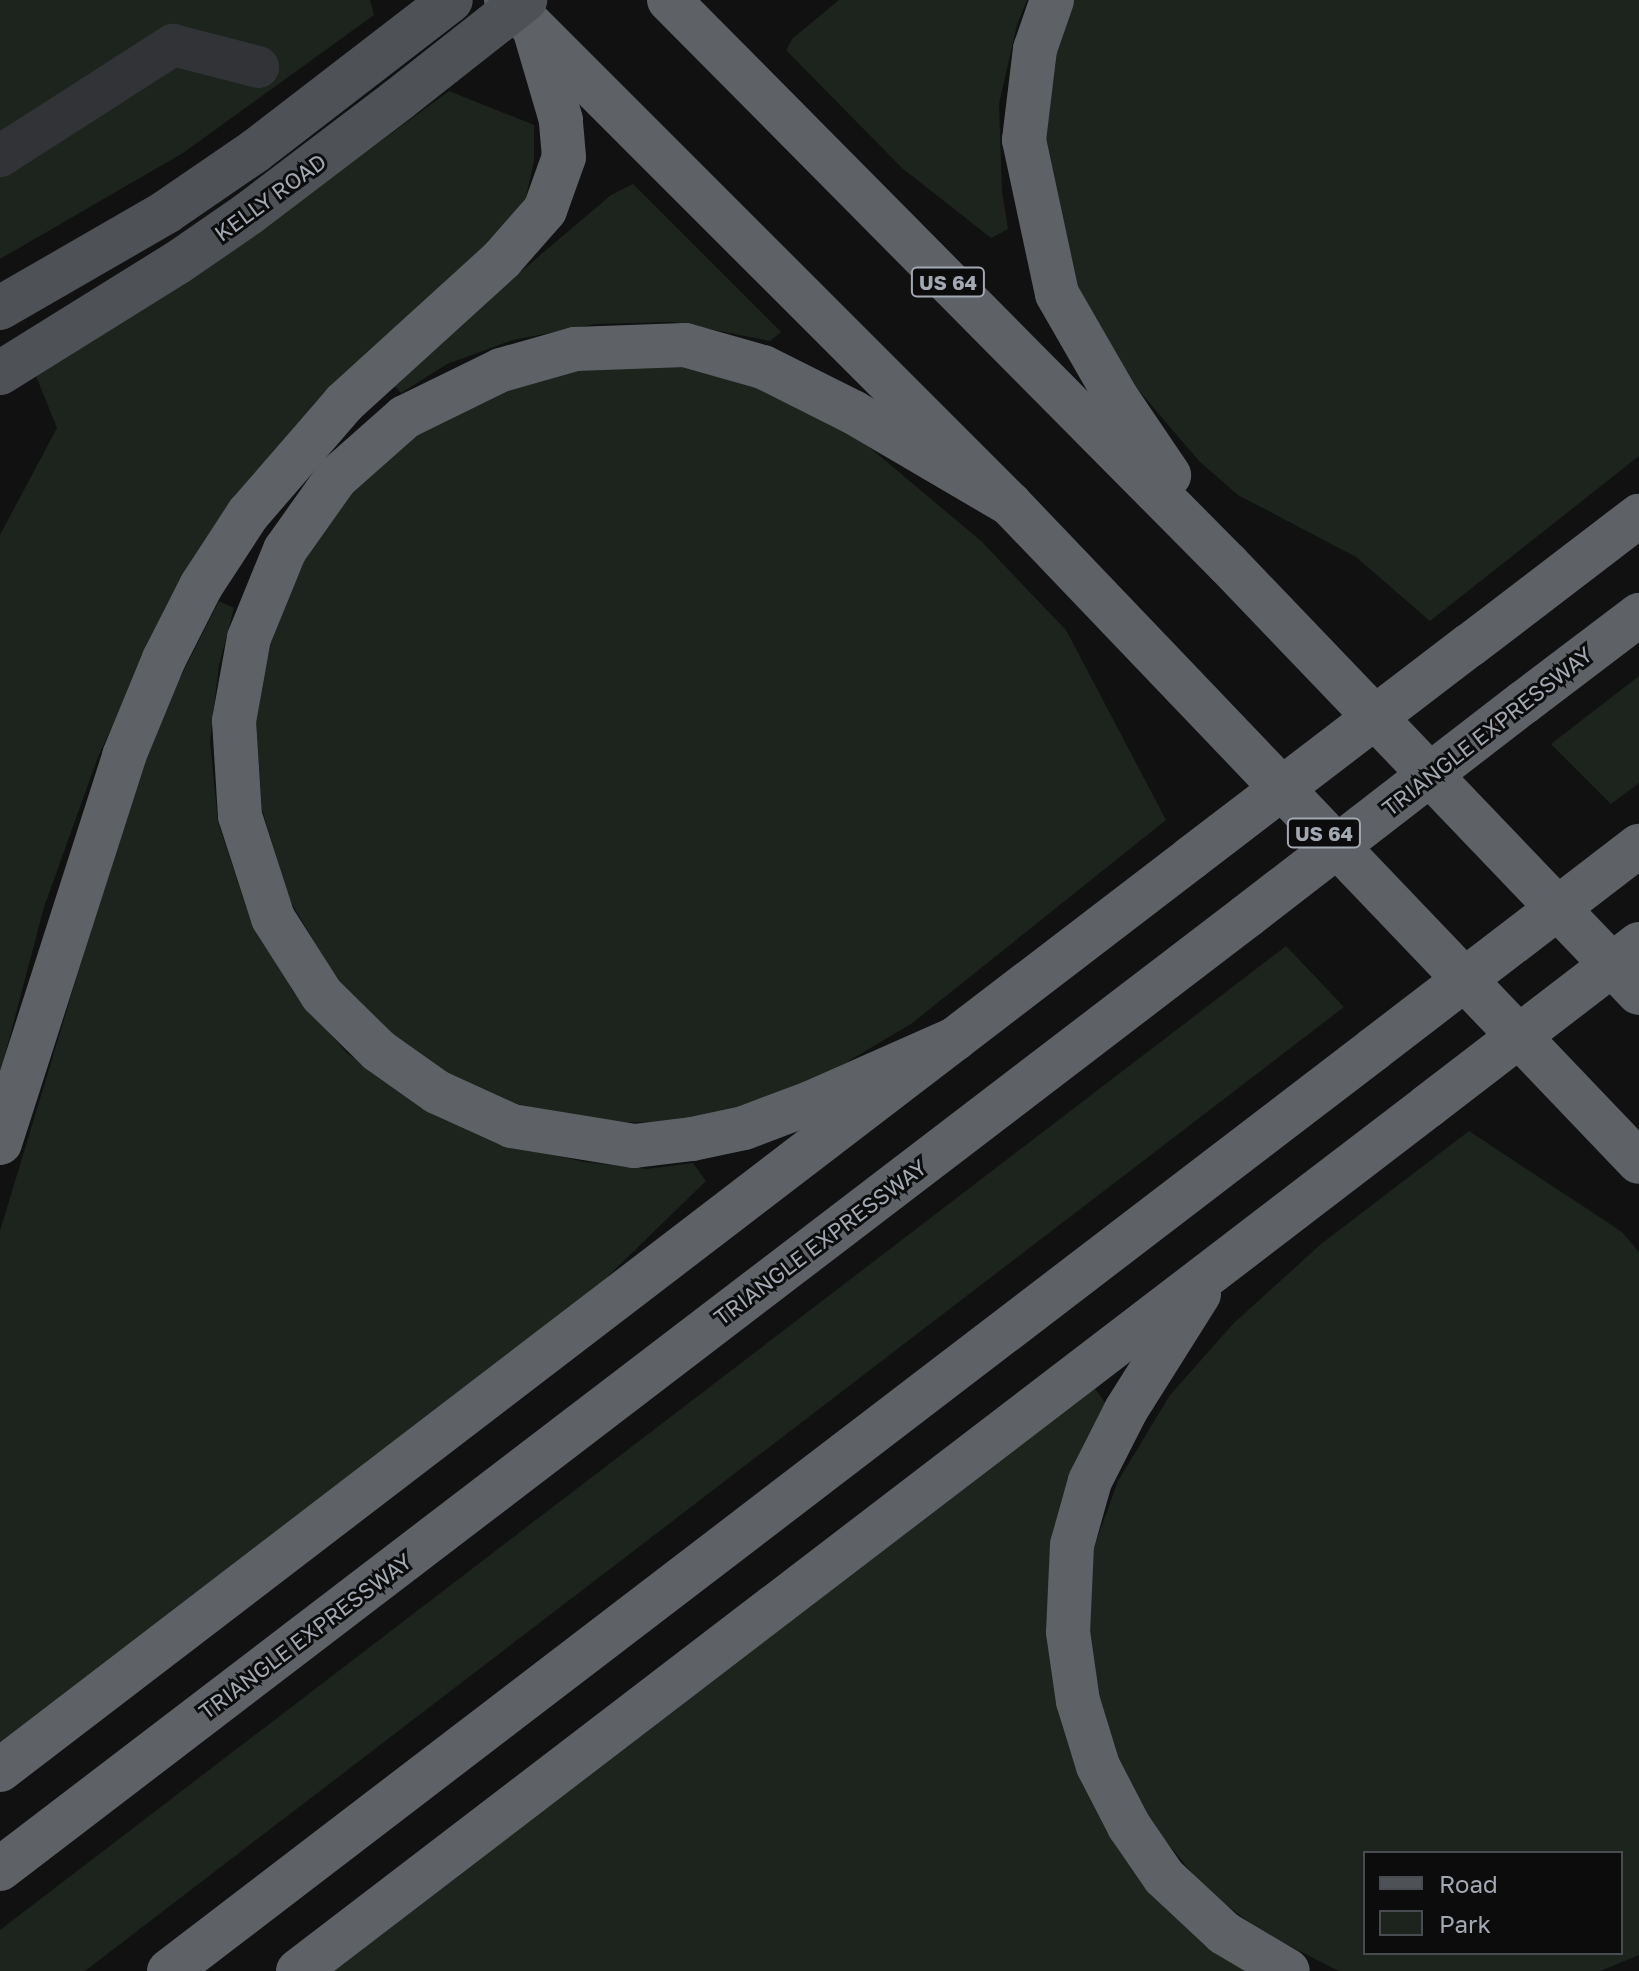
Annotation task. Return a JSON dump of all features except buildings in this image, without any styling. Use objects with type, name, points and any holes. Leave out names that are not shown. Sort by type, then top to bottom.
[{"type":"highway","name":"US 64","points":[[669,0],[1228,564],[1639,993]]},
{"type":"highway","points":[[1052,0],[1035,49],[1024,140],[1057,294],[1115,395],[1228,564]]},
{"type":"highway","name":"US 64","points":[[522,10],[1010,504],[1639,1162]]},
{"type":"highway","points":[[0,1143],[124,756],[164,659],[201,586],[248,514],[344,403],[502,259],[545,210],[564,157],[561,120],[522,10]]},
{"type":"highway","points":[[955,1039],[810,1103],[744,1128],[692,1139],[634,1146],[512,1126],[426,1084],[379,1051],[322,995],[273,918],[249,845],[240,816],[234,721],[249,638],[285,550],[336,478],[405,417],[501,370],[531,361],[575,349],[685,345],[763,367],[853,412],[1010,504]]},
{"type":"highway","points":[[0,1770],[1639,516]]},
{"type":"highway","name":"TRIANGLE EXPRESSWAY","points":[[0,1869],[1639,615]]},
{"type":"highway","points":[[169,1971],[1639,846]]},
{"type":"highway","points":[[298,1971],[1639,944]]},
{"type":"highway","points":[[1217,1267],[1126,1410],[1090,1481],[1072,1545],[1068,1632],[1078,1701],[1098,1766],[1129,1826],[1164,1877],[1224,1933],[1288,1971]]},
{"type":"main road","name":"KELLY ROAD","points":[[0,308],[166,212],[255,151],[451,0]]},
{"type":"main road","name":"KELLY ROAD","points":[[0,373],[98,315],[213,239],[522,10]]},
{"type":"lane","points":[[0,156],[173,45],[258,67]]},
{"type":"green space","points":[[0,0],[370,0],[374,15],[183,153],[0,259]]},
{"type":"green space","points":[[839,0],[1027,0],[1017,25],[999,104],[1002,191],[1008,229],[991,238],[902,168],[786,50],[793,38]]},
{"type":"green space","points":[[1070,0],[1639,0],[1639,456],[1430,621],[1356,557],[1238,495],[1199,461],[1135,386],[1084,302],[1054,232],[1042,145],[1052,53]]},
{"type":"green space","points":[[449,91],[534,125],[534,161],[525,201],[484,248],[317,400],[236,495],[168,607],[98,757],[44,907],[0,1074],[0,535],[57,428],[34,371],[320,186]]},
{"type":"green space","points":[[633,184],[781,332],[770,341],[674,322],[595,324],[513,340],[447,364],[401,393],[391,382],[611,195]]},
{"type":"green space","points":[[670,362],[764,384],[868,446],[981,541],[1066,630],[1166,820],[911,1024],[808,1085],[693,1121],[594,1123],[494,1098],[410,1053],[338,982],[289,899],[262,809],[255,706],[282,601],[327,517],[393,451],[470,400],[563,367]]},
{"type":"green space","points":[[219,601],[234,608],[219,665],[210,741],[218,822],[249,916],[294,993],[347,1053],[420,1107],[501,1143],[584,1162],[647,1169],[693,1163],[706,1181],[600,1284],[0,1742],[0,1231],[134,788],[176,686]]},
{"type":"green space","points":[[1639,676],[1639,783],[1611,804],[1551,744]]},
{"type":"green space","points":[[1286,946],[1344,1007],[85,1971],[0,1971],[0,1930]]},
{"type":"green space","points":[[1469,1131],[1622,1232],[1639,1252],[1639,1955],[1600,1971],[1339,1971],[1262,1932],[1203,1887],[1153,1825],[1114,1754],[1096,1687],[1087,1615],[1094,1547],[1118,1481],[1170,1395],[1233,1324],[1321,1244]]},
{"type":"green space","points":[[1094,1387],[1106,1404],[1057,1698],[1248,1971],[331,1971]]}]
